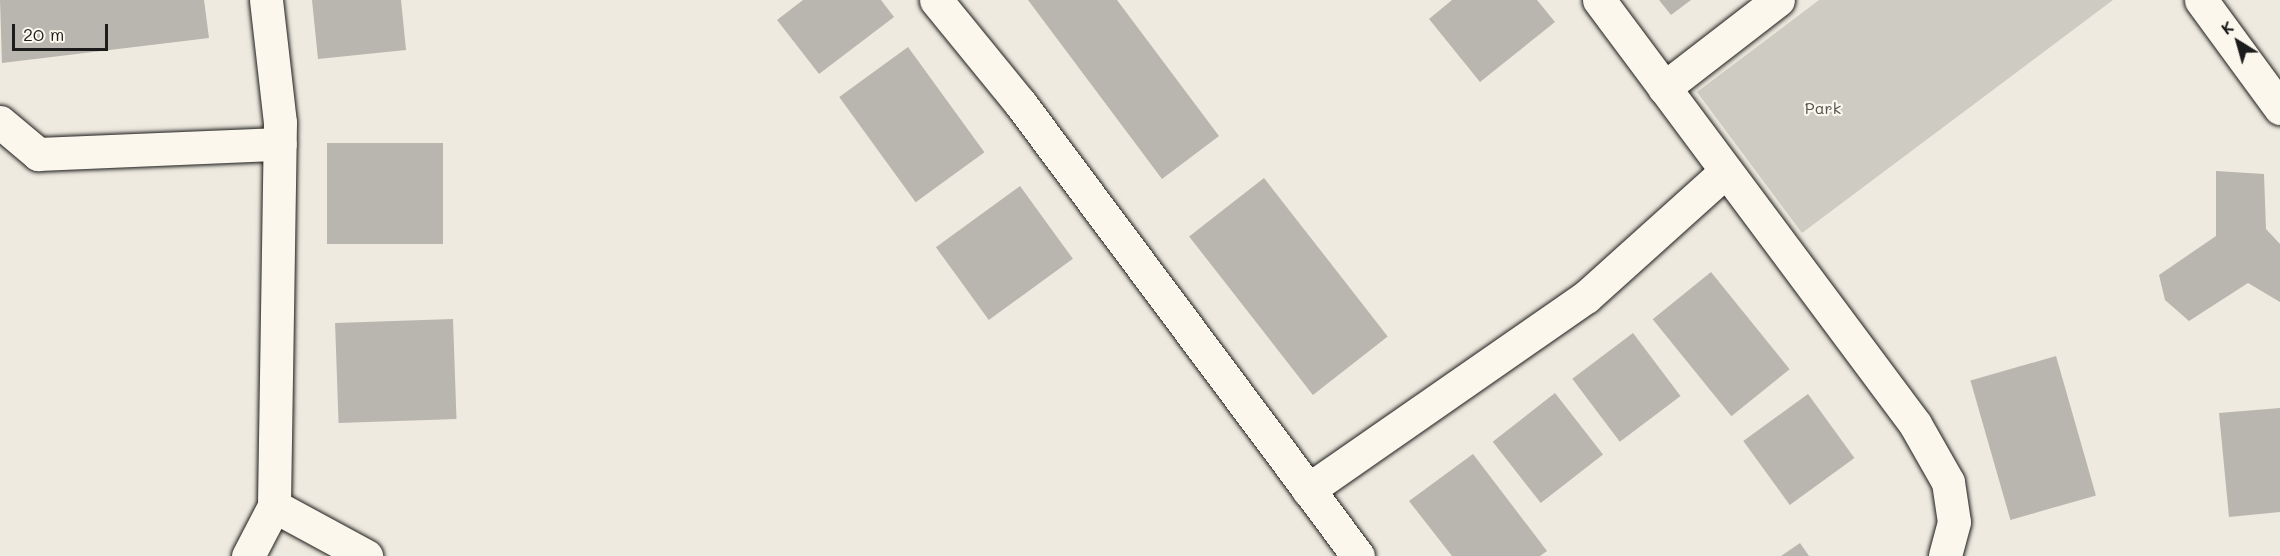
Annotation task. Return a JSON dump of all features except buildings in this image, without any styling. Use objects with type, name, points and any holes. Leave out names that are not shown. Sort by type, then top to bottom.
[{"type":"street","points":[[248,556],[274,507],[280,144],[266,0]]},
{"type":"street","points":[[936,0],[1020,103],[1358,556]]},
{"type":"street","points":[[1599,0],[1915,424],[1948,482],[1954,522],[1945,556]]},
{"type":"street","points":[[1664,87],[1778,0]]},
{"type":"street","points":[[2201,0],[2280,108]]},
{"type":"street","points":[[0,122],[38,154],[280,144]]},
{"type":"street","points":[[1308,490],[1586,297],[1726,171]]},
{"type":"street","points":[[274,507],[366,556]]},
{"type":"green space","name":"Park","points":[[1819,0],[2113,0],[1802,233],[1697,92]]}]
